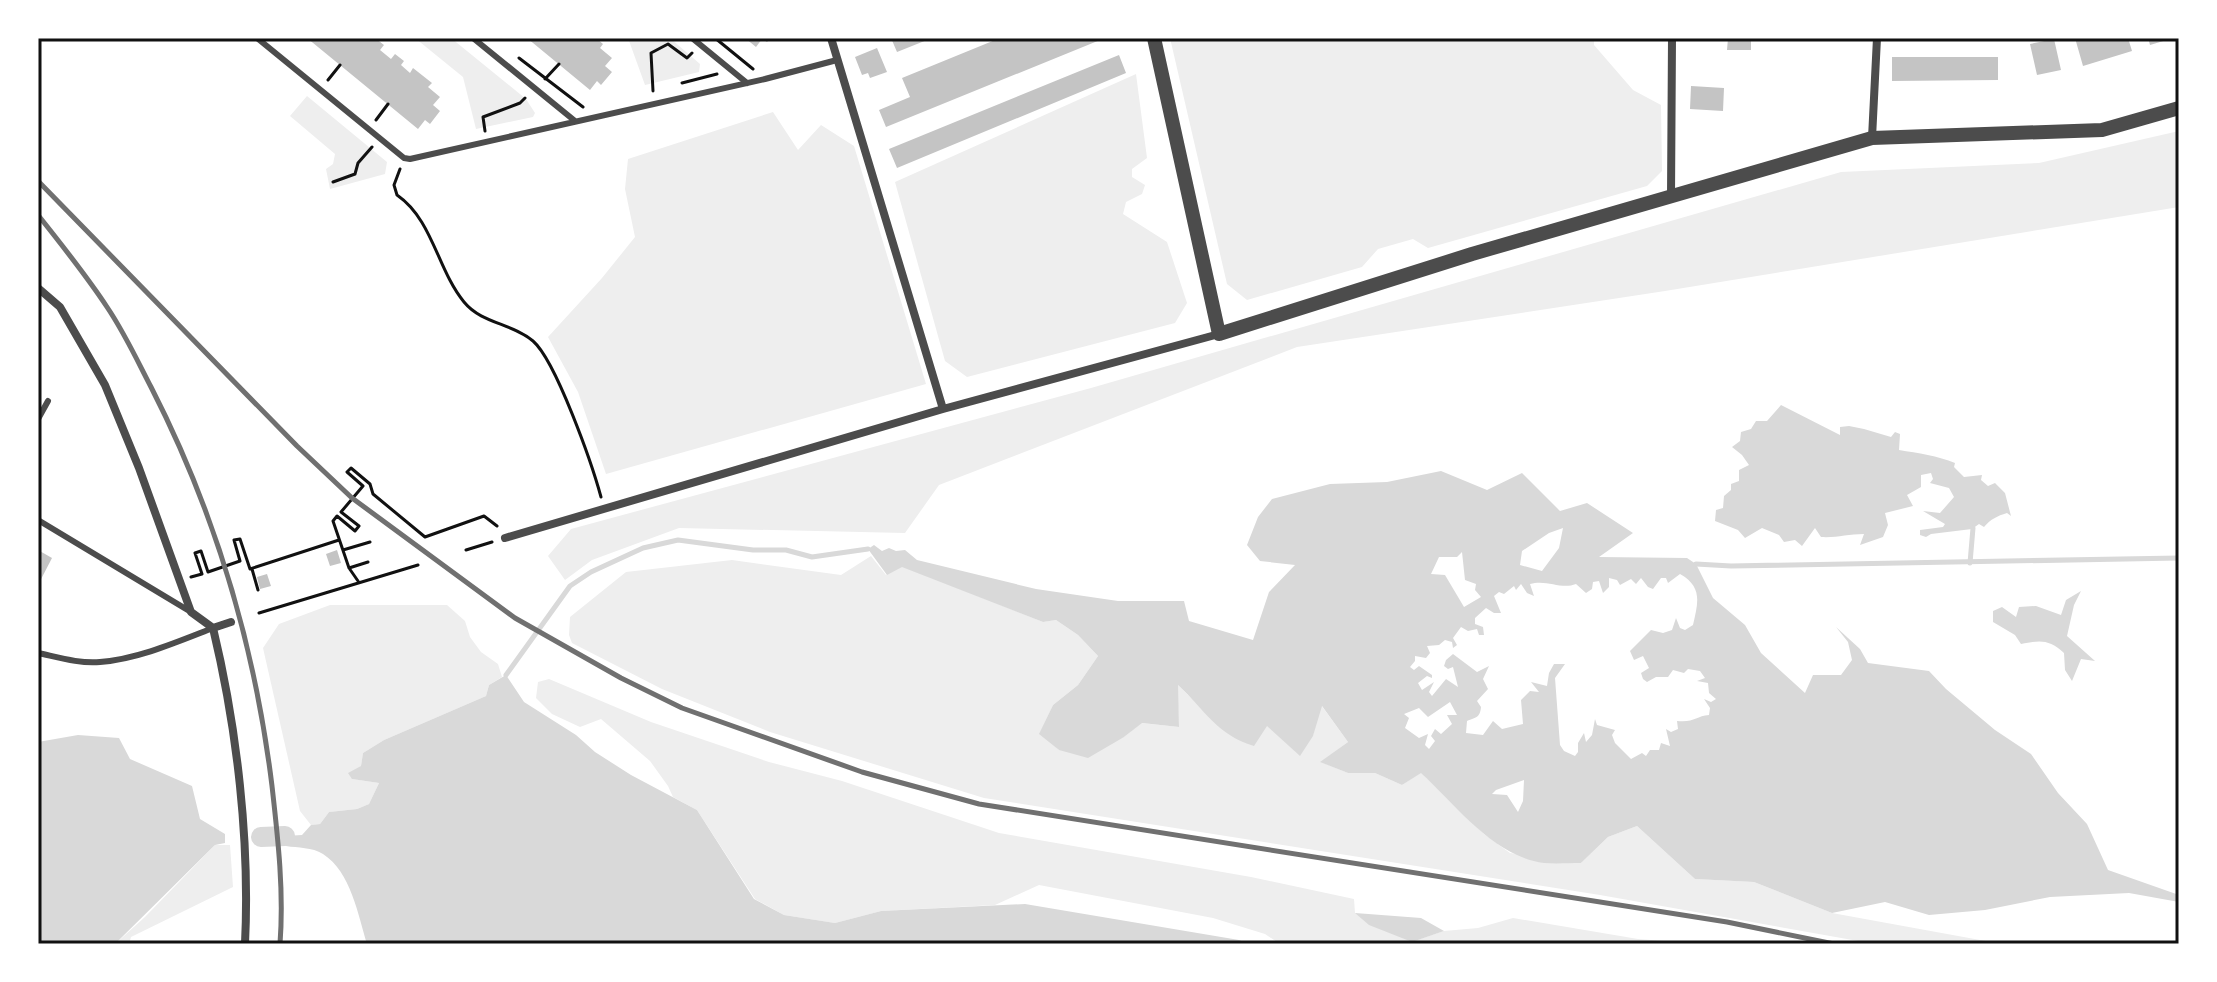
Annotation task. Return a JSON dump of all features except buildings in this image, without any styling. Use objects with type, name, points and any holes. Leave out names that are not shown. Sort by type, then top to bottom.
[{"type":"street","points":[[831,38],[943,409]]},
{"type":"street","points":[[1154,38],[1219,334]]},
{"type":"street","points":[[1671,196],[1672,38]]},
{"type":"street","points":[[1872,138],[1877,38]]},
{"type":"street","points":[[505,538],[943,409],[1219,334],[1472,254],[1872,138],[2102,130],[2179,108]]},
{"type":"street","points":[[38,288],[60,307],[105,385],[191,612],[213,628],[226,683],[237,758],[245,944]]},
{"type":"street","points":[[213,628],[231,622]]},
{"type":"lane","points":[[257,38],[404,158],[410,159],[837,60]]},
{"type":"lane","points":[[473,38],[575,121]]},
{"type":"lane","points":[[692,38],[747,83]]},
{"type":"lane","points":[[38,419],[48,401]]},
{"type":"lane","points":[[38,520],[191,612]]},
{"type":"lane","points":[[38,653],[99,663],[148,651],[213,628]]},
{"type":"path","points":[[715,38],[765,79]]},
{"type":"path","points":[[653,92],[651,53],[668,44],[687,58],[699,44]]},
{"type":"path","points":[[508,49],[582,107],[590,109]]},
{"type":"path","points":[[485,132],[483,117],[520,103],[559,64]]},
{"type":"path","points":[[328,80],[340,65]]},
{"type":"path","points":[[681,84],[748,65]]},
{"type":"path","points":[[333,182],[355,174],[358,163],[387,129],[376,120],[388,104]]},
{"type":"path","points":[[565,112],[582,107]]},
{"type":"path","points":[[404,158],[394,185],[397,195],[410,204],[420,219],[463,301],[478,316],[522,333],[536,344],[567,405],[591,463],[601,497]]},
{"type":"path","points":[[359,583],[349,568],[333,521],[337,516],[355,531],[359,526],[341,512],[363,486],[347,472],[351,468],[370,484],[373,494],[425,537],[484,516],[498,526]]},
{"type":"path","points":[[466,550],[505,538]]},
{"type":"path","points":[[180,581],[202,574],[195,553],[201,551],[208,572],[240,561],[234,540],[240,539],[258,590]]},
{"type":"path","points":[[252,569],[339,540]]},
{"type":"path","points":[[343,550],[370,542]]},
{"type":"path","points":[[349,568],[368,562]]},
{"type":"path","points":[[259,613],[418,565]]},
{"type":"shaded area","points":[[415,38],[451,38],[526,99],[535,113],[533,117],[476,129],[463,77]]},
{"type":"shaded area","points":[[628,38],[670,38],[700,64],[699,72],[645,85]]},
{"type":"shaded area","points":[[1170,38],[1594,38],[1594,45],[1633,90],[1661,105],[1662,171],[1647,186],[1428,248],[1413,239],[1378,249],[1362,267],[1247,300],[1227,284]]},
{"type":"shaded area","points":[[1136,74],[1147,158],[1132,169],[1132,177],[1145,185],[1142,194],[1126,202],[1123,214],[1167,242],[1187,303],[1175,323],[967,377],[945,361],[895,182]]},
{"type":"shaded area","points":[[307,96],[387,162],[385,174],[330,189],[326,169],[333,164],[335,154],[290,116]]},
{"type":"shaded area","points":[[773,112],[798,150],[821,125],[854,146],[926,384],[606,474],[578,392],[548,337],[635,237],[625,189],[628,159]]},
{"type":"shaded area","points":[[2179,131],[2179,207],[1297,347],[939,485],[905,533],[679,528],[592,560],[565,580],[548,556],[571,529],[1091,388],[1841,172],[2039,163]]},
{"type":"shaded area","points":[[1781,405],[1840,435],[1840,427],[1849,426],[1891,437],[1895,432],[1900,434],[1899,450],[1955,463],[1954,467],[1964,477],[1982,475],[1981,480],[1988,486],[1995,483],[2005,493],[2011,516],[2007,513],[2000,515],[1984,527],[1979,524],[1972,529],[1926,537],[1920,535],[1920,530],[1943,527],[1945,524],[1923,511],[1940,513],[1954,497],[1949,488],[1930,483],[1933,479],[1931,473],[1921,475],[1921,487],[1907,495],[1913,506],[1885,513],[1888,525],[1883,537],[1860,545],[1864,534],[1821,537],[1815,528],[1802,546],[1795,540],[1784,542],[1779,535],[1762,528],[1745,538],[1738,530],[1715,521],[1716,510],[1723,508],[1724,496],[1731,490],[1731,484],[1739,481],[1739,470],[1749,465],[1732,447],[1740,441],[1741,432],[1751,429],[1756,421],[1767,421]]},
{"type":"shaded area","points":[[1441,471],[1487,490],[1522,473],[1560,511],[1587,503],[1633,533],[1599,557],[1687,558],[1696,564],[1713,598],[1745,625],[1761,653],[1805,693],[1813,675],[1841,675],[1852,660],[1848,642],[1836,627],[1860,649],[1868,663],[1929,671],[1995,730],[2031,754],[2058,793],[2087,824],[2108,870],[2179,895],[2179,902],[2129,893],[2050,897],[1985,910],[1929,915],[1885,902],[1832,913],[1754,882],[1695,879],[1637,826],[1608,837],[1581,863],[1544,863],[1508,851],[1492,840],[1421,773],[1402,785],[1375,773],[1348,773],[1320,762],[1348,742],[1322,706],[1313,736],[1300,756],[1267,726],[1254,746],[1230,735],[1178,685],[1179,727],[1142,723],[1088,758],[1059,750],[1039,734],[1053,705],[1078,685],[1098,656],[1078,635],[1056,620],[1043,622],[902,567],[887,575],[868,549],[874,545],[882,551],[889,548],[905,550],[917,560],[1036,589],[1118,601],[1184,601],[1189,621],[1253,640],[1269,592],[1295,565],[1260,561],[1247,545],[1258,517],[1272,499],[1330,484],[1387,482]],"holes":[[[1563,528],[1559,548],[1542,571],[1520,565],[1522,551],[1549,533]],[[1462,552],[1465,580],[1476,584],[1475,590],[1481,597],[1464,607],[1445,575],[1431,574],[1439,557],[1457,557]],[[1680,574],[1696,590],[1693,625],[1685,630],[1680,628],[1676,618],[1672,630],[1663,633],[1651,630],[1630,651],[1634,660],[1643,656],[1649,668],[1641,673],[1647,682],[1656,677],[1668,677],[1673,670],[1684,673],[1688,669],[1700,671],[1705,678],[1697,681],[1708,683],[1709,693],[1716,699],[1711,702],[1704,699],[1710,708],[1709,715],[1677,721],[1678,729],[1671,732],[1666,729],[1670,746],[1661,743],[1659,750],[1650,750],[1646,756],[1642,753],[1631,759],[1615,743],[1612,735],[1615,730],[1597,725],[1595,719],[1592,735],[1586,742],[1584,733],[1575,756],[1564,751],[1560,745],[1555,678],[1565,664],[1554,664],[1547,686],[1531,682],[1539,692],[1530,691],[1521,700],[1523,724],[1502,729],[1493,721],[1483,735],[1466,733],[1467,721],[1480,713],[1481,707],[1477,701],[1488,689],[1483,679],[1489,666],[1477,672],[1453,654],[1444,666],[1448,669],[1453,667],[1458,687],[1446,679],[1432,696],[1429,692],[1434,682],[1422,690],[1418,683],[1427,676],[1432,678],[1432,675],[1419,666],[1414,670],[1410,667],[1415,656],[1426,658],[1430,653],[1427,646],[1439,645],[1445,640],[1452,642],[1453,648],[1457,645],[1453,638],[1461,627],[1468,631],[1477,629],[1479,635],[1484,635],[1483,627],[1475,624],[1475,618],[1486,608],[1501,613],[1494,596],[1499,592],[1504,594],[1514,586],[1516,590],[1521,584],[1527,593],[1534,596],[1530,584],[1536,583],[1576,584],[1586,593],[1592,589],[1593,582],[1599,581],[1603,593],[1609,587],[1609,578],[1617,580],[1620,585],[1631,579],[1636,584],[1641,578],[1653,589],[1661,578],[1666,578],[1668,583]],[[1450,702],[1457,715],[1447,715],[1452,724],[1441,734],[1435,729],[1431,736],[1435,741],[1429,749],[1425,745],[1428,734],[1419,738],[1405,728],[1409,718],[1404,714],[1419,708],[1428,717]],[[1524,780],[1523,801],[1518,812],[1507,795],[1492,794],[1496,790]]]},
{"type":"shaded area","points":[[871,556],[886,575],[902,566],[1043,622],[1056,620],[1078,635],[1098,656],[1078,685],[1053,705],[1040,733],[1059,750],[1124,737],[1141,723],[1179,727],[1177,684],[1195,702],[1267,726],[1313,735],[1321,705],[1348,742],[1321,762],[1348,773],[1375,773],[1402,785],[1421,772],[1484,834],[1510,853],[1581,863],[1608,837],[1637,826],[1695,879],[1754,882],[1832,913],[2002,944],[1875,944],[1600,895],[984,798],[770,732],[662,689],[572,643],[569,635],[570,617],[626,572],[732,560],[841,575]]},
{"type":"shaded area","points":[[2081,591],[2074,605],[2067,636],[2095,661],[2081,659],[2072,681],[2065,670],[2064,653],[2059,648],[2044,642],[2021,644],[2015,635],[1993,622],[1993,611],[2002,607],[2016,617],[2019,607],[2036,606],[2061,615],[2066,600]]},
{"type":"shaded area","points":[[330,605],[447,605],[465,621],[470,637],[481,652],[498,664],[502,677],[489,685],[486,696],[384,740],[363,753],[361,766],[352,779],[379,783],[369,804],[357,809],[329,812],[320,824],[311,825],[300,811],[263,648],[279,624]]},
{"type":"shaded area","points":[[506,675],[524,702],[631,775],[697,810],[754,899],[784,915],[835,923],[881,911],[1025,904],[1248,944],[367,944],[352,895],[333,862],[319,852],[286,846],[285,836],[302,835],[311,825],[320,824],[329,812],[357,809],[369,804],[379,783],[352,779],[348,773],[361,766],[363,753],[384,740],[486,696],[489,685]]},
{"type":"shaded area","points":[[549,679],[651,722],[999,833],[1251,877],[1354,899],[1355,913],[1411,942],[1444,931],[1478,928],[1513,918],[1638,939],[1702,944],[1280,944],[1265,934],[1213,918],[1039,885],[995,905],[881,911],[835,923],[784,915],[755,899],[697,810],[673,797],[650,761],[601,719],[580,727],[552,714],[536,698],[538,682]]},
{"type":"shaded area","points":[[78,735],[119,738],[130,759],[192,786],[200,819],[225,834],[225,843],[215,845],[115,944],[38,944],[38,742]]},
{"type":"shaded area","points":[[215,845],[230,845],[233,887],[131,937],[129,944],[115,944],[145,917]]},
{"type":"shaded area","points":[[1355,913],[1421,918],[1444,931],[1412,942],[1369,925]]},
{"type":"waterway","points":[[1970,563],[1973,528]]},
{"type":"waterway","points":[[506,675],[570,586],[591,572],[643,548],[678,540],[753,550],[786,550],[812,557],[868,549]]},
{"type":"waterway","points":[[1696,564],[1731,566],[2179,558]]},
{"type":"waterway","points":[[261,837],[285,836]]},
{"type":"railway","points":[[38,181],[297,446],[352,498],[515,618],[621,678],[682,708],[862,772],[979,804],[1727,922],[1834,944]]},
{"type":"railway","points":[[38,215],[91,283],[125,336],[174,434],[213,532],[243,632],[265,734],[280,865],[280,944]]}]
